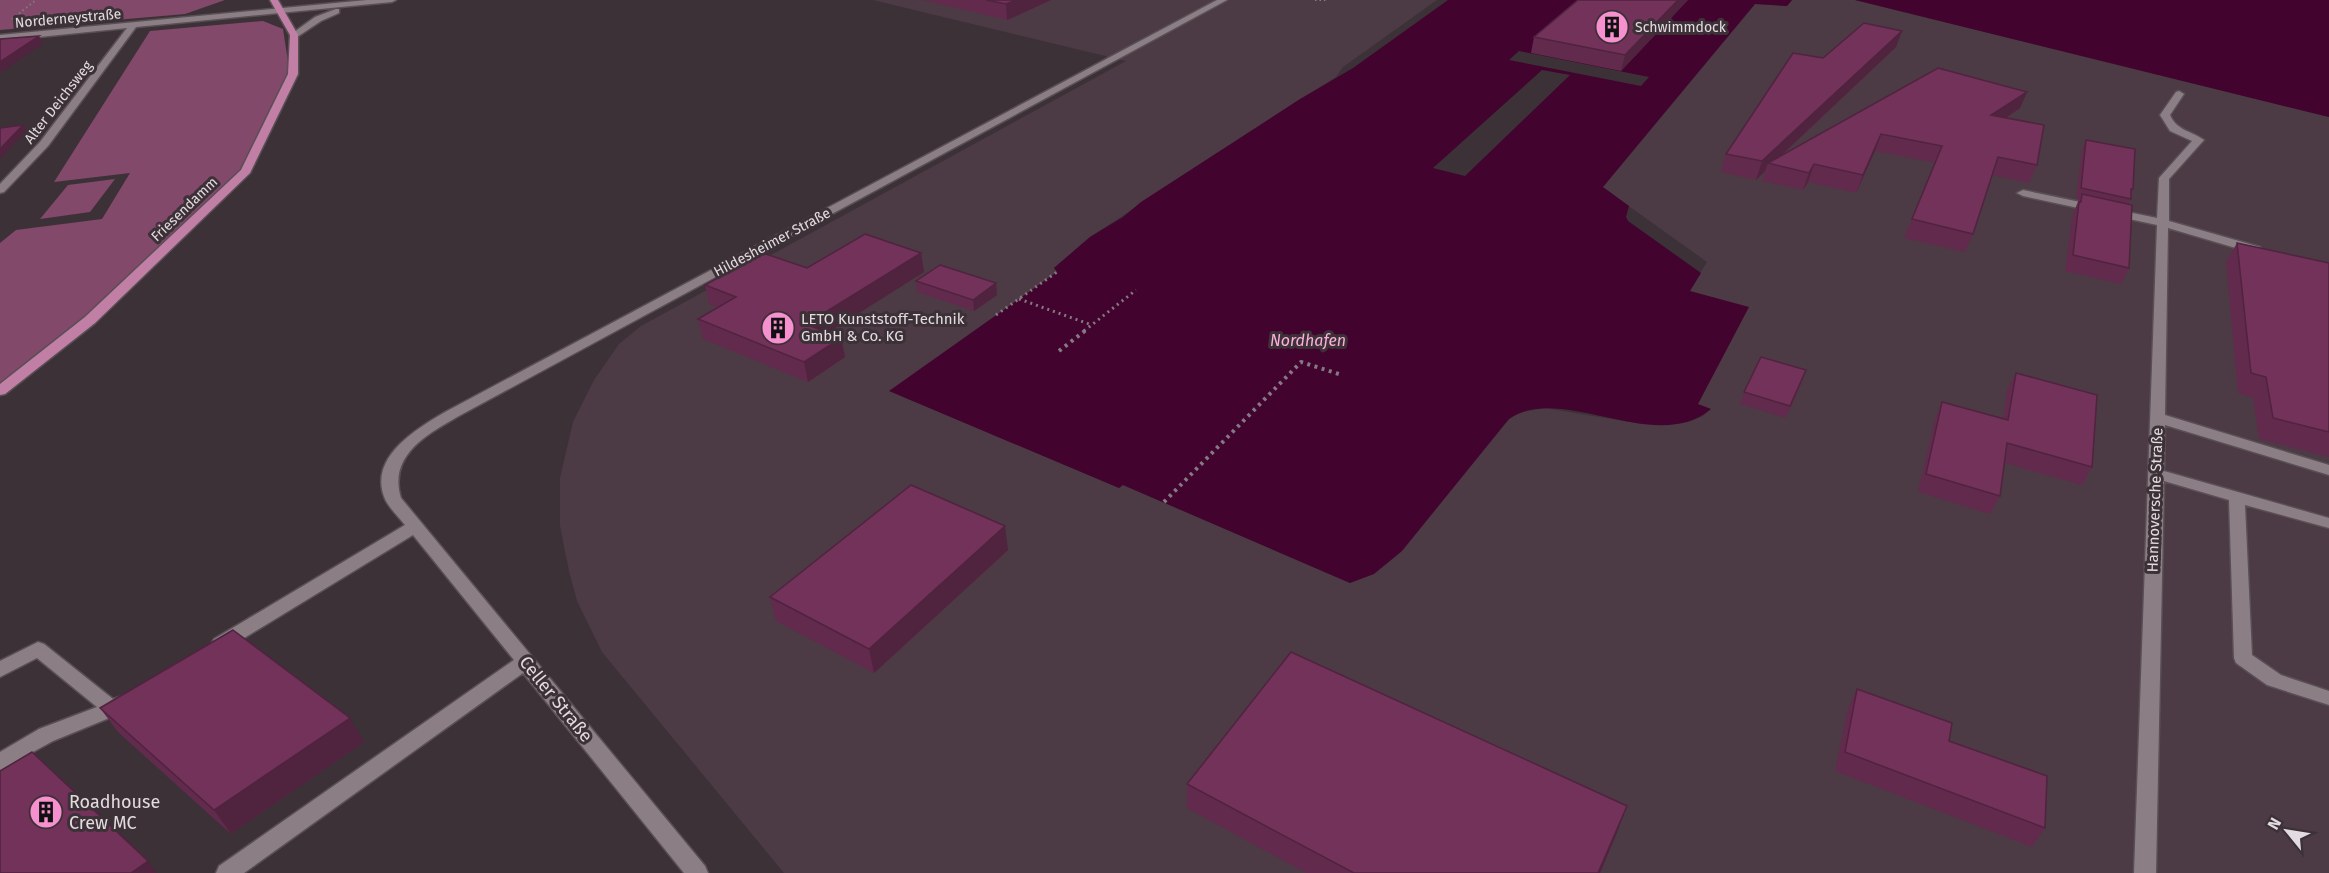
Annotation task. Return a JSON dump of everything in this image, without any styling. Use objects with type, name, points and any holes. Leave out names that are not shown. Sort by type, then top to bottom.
[{"type":"main road","name":"Friesendamm","points":[[0,391],[90,320],[246,171],[294,74],[294,35],[274,0]]},
{"type":"street","points":[[294,35],[318,19],[353,5],[392,0]]},
{"type":"street","name":"Hildesheimer Straße","points":[[415,526],[393,499],[388,481],[395,461],[408,444],[433,425],[1223,0]]},
{"type":"street","name":"Norderneystraße","points":[[0,38],[353,5]]},
{"type":"street","name":"Alter Deichsweg","points":[[0,190],[44,144],[133,26]]},
{"type":"street","name":"Hannoversche Straße","points":[[2145,873],[2164,178],[2199,140],[2179,132],[2168,124],[2165,115],[2179,94]]},
{"type":"street","points":[[2023,193],[2163,223],[2273,255]]},
{"type":"street","points":[[2158,418],[2329,470]]},
{"type":"street","points":[[2156,474],[2329,523]]},
{"type":"street","points":[[2237,497],[2243,658],[2274,680],[2329,698]]},
{"type":"street","points":[[203,654],[415,526]]},
{"type":"street","name":"Celler Straße","points":[[415,526],[697,873]]},
{"type":"street","points":[[0,670],[38,649],[112,709]]},
{"type":"street","points":[[227,873],[525,662]]},
{"type":"street","points":[[0,762],[46,735],[112,709],[132,697]]},
{"type":"path","points":[[10,21],[36,0]]},
{"type":"path","points":[[1315,0],[1328,0]]},
{"type":"path","points":[[996,315],[1057,272]]},
{"type":"path","points":[[1059,351],[1136,290]]},
{"type":"path","points":[[1019,299],[1092,325]]},
{"type":"path","points":[[1164,502],[1301,362],[1342,375]]},
{"type":"shaded area","points":[[0,0],[225,0],[185,14],[0,30]]},
{"type":"shaded area","points":[[873,0],[1437,0],[1343,67],[1336,77],[1090,237],[1054,268],[1057,272],[890,391],[1119,488],[1123,485],[1350,583],[1517,413],[1545,408],[1636,423],[1669,425],[1688,422],[1703,416],[1710,409],[1697,405],[1689,291],[1707,262],[1602,187],[1755,4],[1787,6],[1792,0],[1855,0],[2329,117],[2329,873],[784,873],[602,652],[577,601],[569,571],[560,526],[560,478],[573,422],[594,380],[619,344],[641,326],[1126,61]]},
{"type":"shaded area","points":[[263,21],[283,29],[290,75],[242,170],[86,320],[0,387],[0,243],[16,230],[102,219],[130,173],[54,182],[150,31]]},
{"type":"shaded area","points":[[115,179],[90,212],[40,219],[68,185]]},
{"type":"water","name":"Nordhafen","points":[[1448,0],[1792,0],[1787,6],[1755,4],[1603,187],[1629,206],[1626,217],[1628,221],[1701,273],[1690,291],[1749,307],[1698,404],[1711,409],[1688,421],[1663,425],[1636,423],[1555,408],[1531,410],[1509,419],[1402,551],[1374,574],[1350,583],[1123,485],[1119,488],[889,391],[1057,272],[1054,268],[1090,237],[1300,99],[1353,68]]},
{"type":"water","points":[[1855,0],[2329,0],[2329,117]]},
{"type":"pier","points":[[1519,51],[1649,77],[1641,86],[1509,60]]},
{"type":"pier","points":[[1542,70],[1570,75],[1465,176],[1433,168]]},
{"type":"building","points":[[986,0],[1016,0],[1006,4]]},
{"type":"building","name":"Schwimmdock","points":[[1578,0],[1678,0],[1625,55],[1534,37]]},
{"type":"building","points":[[1864,23],[1902,31],[1762,161],[1726,154],[1793,53],[1823,58]]},
{"type":"building","points":[[39,36],[0,62],[0,39]]},
{"type":"building","points":[[1938,68],[2027,92],[1991,115],[2044,125],[2037,165],[1998,157],[1973,234],[1912,219],[1942,146],[1881,134],[1863,175],[1814,164],[1809,173],[1768,163]]},
{"type":"building","points":[[23,125],[0,149],[0,128]]},
{"type":"building","points":[[2086,140],[2135,149],[2131,199],[2081,188]]},
{"type":"building","points":[[2082,194],[2132,205],[2129,268],[2073,255],[2079,202],[2081,202]]},
{"type":"building","points":[[865,234],[921,253],[806,324],[841,338],[804,362],[698,319],[736,297],[705,285],[763,253],[807,268]]},
{"type":"building","points":[[2237,243],[2329,263],[2329,432],[2273,418],[2266,377],[2251,373]]},
{"type":"building","points":[[940,265],[996,283],[973,300],[916,281]]},
{"type":"building","points":[[1761,357],[1806,370],[1790,406],[1744,392]]},
{"type":"building","points":[[2016,373],[2097,395],[2092,467],[2007,443],[2000,496],[1926,474],[1942,402],[2008,420]]},
{"type":"building","points":[[911,485],[1005,526],[869,649],[770,597]]},
{"type":"building","points":[[233,630],[350,718],[214,810],[100,708]]},
{"type":"building","points":[[1291,652],[1627,806],[1598,873],[1354,873],[1187,784]]},
{"type":"building","points":[[1857,689],[1952,723],[1949,741],[2047,776],[2045,828],[1845,752]]},
{"type":"building","points":[[32,752],[148,861],[131,873],[0,873],[0,771]]},
{"type":"place","name":"Schwimmdock","points":[[1612,27]]},
{"type":"place","name":"LETO Kunststoff-Technik GmbH & Co. KG","points":[[778,328]]},
{"type":"place","name":"Roadhouse Crew MC","points":[[46,812]]}]
